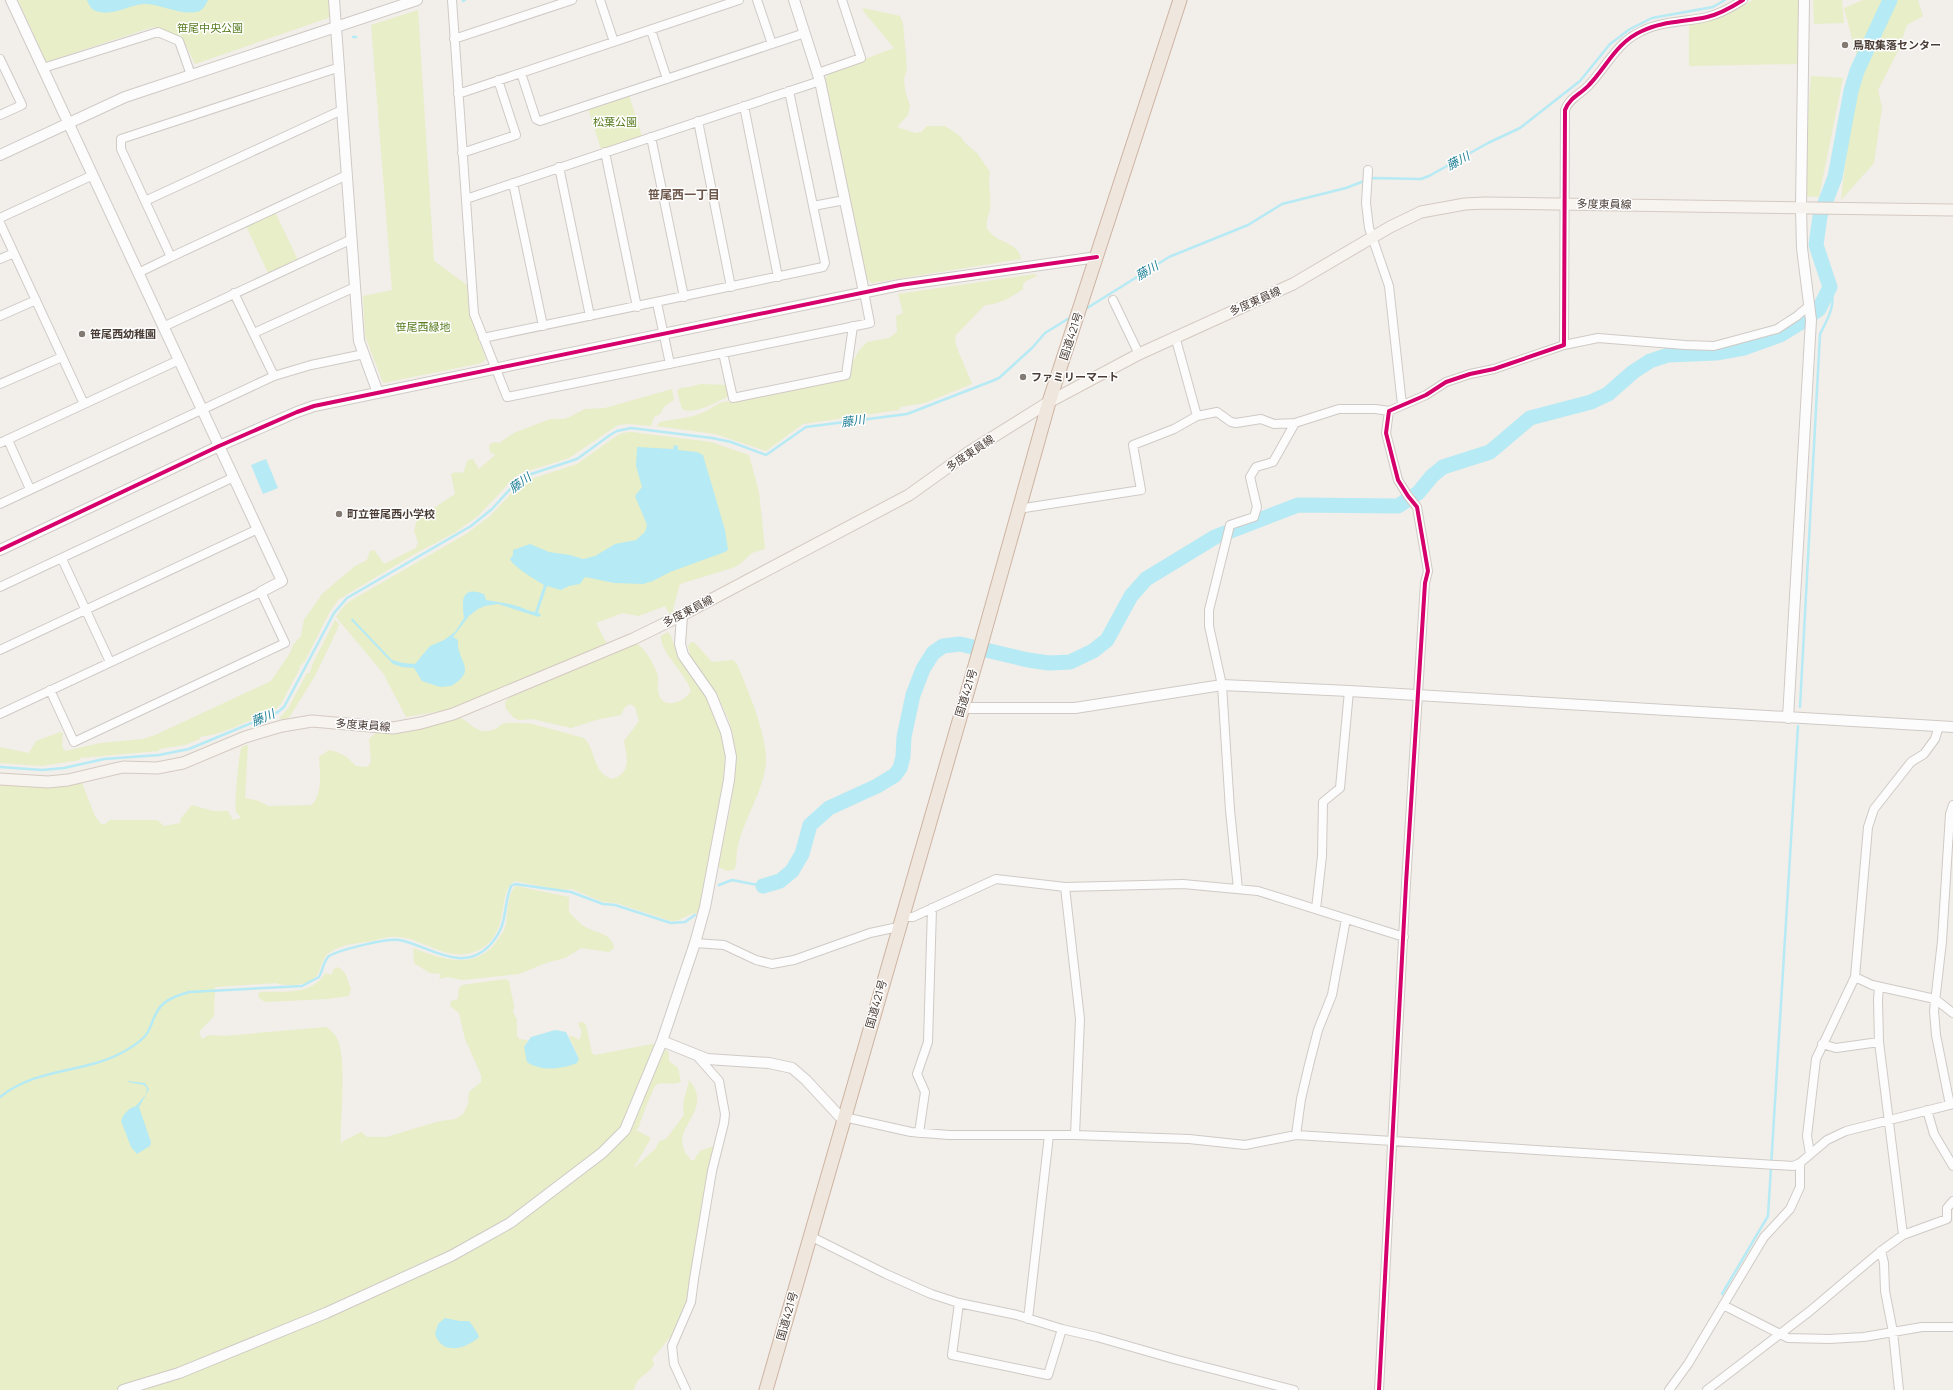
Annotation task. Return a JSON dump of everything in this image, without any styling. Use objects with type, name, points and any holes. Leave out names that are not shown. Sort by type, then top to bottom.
[{"type":"highway","name":"国道421号","points":[[766,1390],[961,708],[979,650],[1048,402],[1077,318],[1146,100],[1180,0]]},
{"type":"main road","name":"多度東員線","points":[[0,779],[48,782],[68,780],[123,767],[157,768],[170,766],[183,763],[252,735],[282,726],[312,722],[393,728],[421,723],[453,714],[633,639],[682,615],[909,495],[969,452],[1048,402],[1175,336],[1294,284],[1371,236],[1421,212],[1465,204],[1564,204],[1953,210]]},
{"type":"street","points":[[0,714],[282,581],[11,0]]},
{"type":"street","points":[[334,0],[359,341],[378,393]]},
{"type":"street","points":[[0,155],[125,97],[417,0]]},
{"type":"street","points":[[452,0],[474,314],[507,397],[871,322],[819,77],[794,0]]},
{"type":"street","points":[[454,39],[572,0]]},
{"type":"street","points":[[600,0],[614,42]]},
{"type":"street","points":[[458,94],[739,0]]},
{"type":"street","points":[[757,0],[772,44]]},
{"type":"street","points":[[466,199],[790,91],[861,58],[842,0]]},
{"type":"street","points":[[1564,345],[1565,110],[1567,103],[1589,86],[1612,54],[1641,31],[1656,25],[1708,17],[1722,12],[1743,0]]},
{"type":"street","points":[[1788,718],[1811,320],[1802,248],[1806,207],[1804,0]]},
{"type":"street","points":[[651,30],[667,79]]},
{"type":"street","points":[[43,68],[158,32],[179,41],[191,75]]},
{"type":"street","points":[[520,73],[536,119],[540,121],[805,33]]},
{"type":"street","points":[[0,59],[22,105],[0,115]]},
{"type":"street","points":[[171,257],[121,149],[120,139],[340,67]]},
{"type":"street","points":[[462,153],[516,135],[498,80]]},
{"type":"street","points":[[483,338],[820,269],[824,265],[790,91]]},
{"type":"street","points":[[744,106],[778,277]]},
{"type":"street","points":[[145,201],[342,110]]},
{"type":"street","points":[[698,121],[731,287]]},
{"type":"street","points":[[652,136],[684,297]]},
{"type":"street","points":[[605,152],[637,307]]},
{"type":"street","points":[[559,167],[590,316]]},
{"type":"street","points":[[1367,172],[1366,203],[1371,236],[1389,286],[1402,405]]},
{"type":"street","points":[[0,218],[93,175]]},
{"type":"street","points":[[138,273],[347,175]]},
{"type":"street","points":[[513,183],[543,326]]},
{"type":"street","points":[[813,206],[845,200]]},
{"type":"street","points":[[0,223],[84,404]]},
{"type":"street","points":[[163,327],[352,239]]},
{"type":"street","points":[[0,259],[14,253]]},
{"type":"street","points":[[0,550],[219,446],[298,412],[378,393],[900,285],[1097,257]]},
{"type":"street","points":[[254,334],[355,287]]},
{"type":"street","points":[[234,293],[274,376]]},
{"type":"street","points":[[0,316],[36,300]]},
{"type":"street","points":[[1113,300],[1138,354]]},
{"type":"street","points":[[657,303],[670,364]]},
{"type":"street","points":[[1018,509],[1141,490],[1133,445],[1174,429],[1197,416],[1217,412],[1231,422],[1236,423],[1261,419],[1274,424],[1295,423],[1340,409],[1374,409],[1389,411],[1426,395],[1446,382],[1470,374],[1494,369],[1564,345],[1598,338],[1714,346],[1777,329],[1810,307]]},
{"type":"street","points":[[724,353],[733,398],[846,375],[853,326]]},
{"type":"street","points":[[1175,336],[1197,416]]},
{"type":"street","points":[[0,504],[274,376],[311,365],[364,354]]},
{"type":"street","points":[[0,384],[62,356]]},
{"type":"street","points":[[30,489],[4,441],[179,360]]},
{"type":"street","points":[[1379,1390],[1404,937],[1426,583],[1428,571],[1419,512],[1398,480],[1386,433],[1389,411]]},
{"type":"street","points":[[1238,889],[1230,810],[1222,685],[1209,626],[1209,610],[1230,525],[1254,517],[1257,507],[1250,477],[1256,466],[1273,462],[1295,423]]},
{"type":"street","points":[[0,587],[234,477]]},
{"type":"street","points":[[0,650],[258,529]]},
{"type":"street","points":[[62,559],[110,662]]},
{"type":"street","points":[[50,690],[74,742],[285,643],[261,592]]},
{"type":"street","points":[[123,1390],[179,1373],[326,1313],[432,1265],[498,1231],[602,1153],[621,1135],[631,1119],[662,1041],[705,907],[729,780],[731,757],[726,732],[711,695],[683,655],[680,644],[682,615]]},
{"type":"street","points":[[961,708],[1075,708],[1222,685],[1419,695],[1953,727]]},
{"type":"street","points":[[1316,909],[1322,856],[1323,802],[1340,788],[1349,691]]},
{"type":"street","points":[[1810,1154],[1807,1136],[1813,1070],[1822,1044],[1855,977],[1868,827],[1874,809],[1910,762],[1924,754],[1935,739],[1939,726]]},
{"type":"street","points":[[662,1041],[707,1059],[784,1065],[792,1068],[806,1080],[843,1119],[919,1134],[1075,1135],[1189,1139],[1245,1144],[1296,1135],[1793,1166],[1800,1163],[1828,1140],[1846,1131],[1952,1104],[1936,1035],[1935,999],[1942,941],[1950,814],[1953,805]]},
{"type":"street","points":[[694,943],[724,945],[756,960],[772,964],[794,960],[914,917],[996,879],[1065,887],[1183,884],[1258,891],[1404,937]]},
{"type":"street","points":[[1065,887],[1080,1019],[1075,1135]]},
{"type":"street","points":[[919,1134],[925,1092],[916,1074],[928,1042],[932,908]]},
{"type":"street","points":[[1296,1135],[1301,1099],[1319,1025],[1332,995],[1346,919]]},
{"type":"street","points":[[1855,977],[1879,987],[1935,999],[1953,1012]]},
{"type":"street","points":[[1879,987],[1879,1042],[1882,1082],[1890,1120],[1903,1235]]},
{"type":"street","points":[[1822,1044],[1836,1048],[1879,1042]]},
{"type":"street","points":[[686,1390],[674,1364],[672,1346],[692,1298],[712,1171],[725,1114],[719,1081],[697,1056]]},
{"type":"street","points":[[1928,1110],[1934,1134],[1953,1166]]},
{"type":"street","points":[[1028,1319],[1049,1136]]},
{"type":"street","points":[[1669,1390],[1688,1364],[1764,1237],[1790,1210],[1800,1187],[1800,1163]]},
{"type":"street","points":[[1706,1390],[1780,1334],[1881,1251],[1903,1235],[1947,1219],[1947,1208],[1953,1201]]},
{"type":"street","points":[[810,1236],[886,1274],[931,1294],[959,1303],[1028,1319],[1294,1390]]},
{"type":"street","points":[[1881,1251],[1884,1263],[1884,1291],[1893,1332],[1899,1390]]},
{"type":"street","points":[[959,1303],[952,1355],[1048,1375],[1062,1329]]},
{"type":"street","points":[[1724,1305],[1788,1338],[1829,1339],[1864,1336],[1922,1327],[1953,1327]]},
{"type":"green space","name":"笹尾中央公園","points":[[18,0],[330,0],[331,17],[195,64],[182,37],[153,27],[46,62]]},
{"type":"green space","points":[[1753,0],[1800,0],[1799,64],[1689,66],[1689,24],[1722,16]]},
{"type":"green space","points":[[1813,0],[1842,0],[1844,23],[1814,24]]},
{"type":"green space","points":[[1863,0],[1884,0],[1857,57],[1844,8]]},
{"type":"green space","points":[[1890,0],[1918,0],[1923,16],[1907,25],[1898,51],[1878,90],[1882,108],[1874,163],[1841,200],[1855,78]]},
{"type":"green space","points":[[863,8],[900,16],[903,23],[907,69],[904,79],[905,90],[910,106],[908,115],[897,127],[915,133],[921,132],[927,126],[945,126],[960,136],[965,143],[977,153],[990,172],[990,204],[987,222],[988,230],[992,235],[1016,249],[1021,259],[872,283],[865,278],[825,79],[830,72],[894,48],[864,12]]},
{"type":"green space","name":"笹尾西緑地","points":[[418,10],[434,261],[467,285],[470,315],[486,359],[482,363],[383,383],[365,336],[363,296],[392,290],[371,25]]},
{"type":"green space","points":[[1811,76],[1843,78],[1819,197],[1801,196]]},
{"type":"green space","name":"松葉公園","points":[[629,95],[642,136],[601,149],[588,109]]},
{"type":"green space","points":[[275,212],[298,260],[268,273],[246,226]]},
{"type":"green space","points":[[1035,274],[1037,276],[1026,281],[1023,284],[1023,289],[1014,295],[1000,302],[985,305],[956,335],[955,342],[972,384],[925,403],[900,407],[899,410],[803,424],[766,451],[715,434],[656,426],[660,422],[699,414],[717,404],[728,401],[732,402],[849,378],[852,363],[860,349],[867,342],[889,338],[897,332],[896,316],[903,313],[898,294]]},
{"type":"green space","points":[[700,384],[726,385],[730,396],[693,411],[682,409],[677,391],[680,388]]},
{"type":"green space","points":[[672,389],[674,400],[664,407],[660,414],[654,417],[651,426],[629,424],[618,425],[569,458],[522,473],[515,477],[478,516],[456,532],[413,555],[338,600],[329,613],[305,661],[299,667],[300,668],[281,704],[276,709],[228,730],[209,736],[200,737],[200,739],[185,745],[159,749],[159,751],[80,758],[80,760],[42,766],[0,763],[0,747],[29,753],[36,741],[60,732],[63,733],[62,746],[65,751],[100,743],[143,739],[155,735],[271,681],[290,653],[293,645],[301,636],[304,620],[322,594],[355,566],[367,560],[370,551],[374,550],[384,564],[416,548],[418,542],[414,531],[417,519],[455,494],[451,474],[456,472],[463,473],[468,460],[473,459],[479,469],[495,455],[490,452],[489,445],[494,442],[499,443],[514,433],[550,419],[565,419],[585,409],[605,408]]},
{"type":"green space","points":[[631,432],[711,442],[749,455],[759,492],[765,549],[752,553],[735,567],[680,584],[673,609],[674,611],[669,613],[665,606],[638,616],[623,613],[596,623],[607,644],[447,710],[406,717],[383,673],[336,617],[344,606],[350,601],[466,534],[489,517],[522,482],[577,464],[615,437],[622,433]]},
{"type":"green space","points":[[335,620],[339,624],[337,630],[315,676],[290,716],[286,719],[279,719],[289,707],[307,673],[310,673],[312,665]]},
{"type":"green space","points":[[668,632],[671,636],[677,654],[711,704],[723,737],[725,752],[723,789],[699,913],[692,914],[679,920],[671,921],[616,903],[603,902],[572,889],[560,890],[515,881],[509,886],[506,894],[500,923],[496,933],[489,943],[479,950],[468,954],[447,953],[407,938],[394,937],[345,946],[334,950],[327,955],[323,960],[318,974],[310,981],[304,983],[292,985],[276,983],[215,987],[214,1016],[199,1032],[202,1039],[209,1035],[224,1036],[326,1027],[330,1030],[335,1035],[339,1044],[342,1057],[341,1146],[343,1141],[361,1132],[367,1137],[386,1137],[440,1121],[456,1119],[463,1114],[468,1104],[469,1092],[481,1082],[481,1075],[465,1039],[459,1013],[450,1006],[451,1001],[458,999],[459,988],[462,985],[506,979],[509,981],[514,1006],[513,1012],[517,1020],[517,1035],[519,1039],[528,1040],[524,1047],[579,1059],[569,1036],[573,1036],[579,1040],[582,1032],[578,1023],[583,1022],[586,1025],[592,1053],[595,1055],[657,1043],[626,1121],[632,1128],[663,1051],[667,1050],[669,1054],[669,1061],[678,1068],[681,1082],[656,1085],[639,1127],[636,1130],[651,1138],[633,1169],[656,1148],[659,1141],[666,1139],[684,1115],[684,1102],[689,1080],[695,1090],[697,1099],[696,1108],[684,1131],[682,1139],[686,1154],[691,1160],[694,1160],[700,1151],[716,1145],[691,1292],[673,1338],[671,1336],[652,1359],[654,1364],[652,1368],[640,1378],[635,1385],[634,1390],[0,1390],[0,784],[39,787],[81,781],[95,816],[101,824],[105,824],[110,820],[157,820],[164,826],[180,823],[181,818],[192,805],[213,811],[228,811],[233,820],[241,818],[236,812],[236,799],[240,753],[241,748],[244,746],[248,745],[245,798],[259,801],[268,806],[312,805],[316,800],[319,788],[319,757],[329,750],[344,755],[356,766],[368,767],[371,761],[369,739],[376,733],[405,733],[461,718],[476,729],[485,731],[495,729],[505,723],[529,723],[584,738],[591,749],[601,772],[612,779],[623,773],[627,764],[624,741],[639,721],[635,707],[630,704],[625,707],[621,715],[596,720],[571,728],[532,719],[519,720],[514,718],[506,709],[505,703],[507,699],[634,644],[638,644],[641,647],[654,666],[658,675],[659,696],[667,703],[677,702],[687,696],[691,691],[684,677],[662,643],[661,636]]},
{"type":"green space","points":[[691,642],[695,643],[712,662],[733,660],[737,664],[756,712],[763,737],[766,761],[765,771],[737,848],[735,869],[727,871],[718,867],[733,791],[735,752],[727,716],[710,685],[690,656],[688,646]]},
{"type":"green space","points":[[516,886],[569,897],[569,912],[585,927],[607,936],[613,943],[614,948],[609,952],[581,948],[565,958],[546,963],[519,974],[463,980],[447,977],[439,979],[441,974],[430,973],[414,963],[413,948],[446,959],[457,960],[468,960],[478,957],[488,951],[505,929],[509,898]]},
{"type":"green space","points":[[338,967],[345,973],[351,989],[349,996],[327,999],[265,1002],[259,998],[258,994],[260,992],[287,992],[305,989],[312,986],[325,973],[331,975],[334,969]]},
{"type":"water","points":[[87,0],[208,0],[202,9],[190,13],[144,4],[108,13],[95,10],[90,7]]},
{"type":"water","points":[[674,445],[678,446],[678,450],[697,452],[703,455],[725,530],[728,550],[725,552],[670,572],[653,581],[643,584],[614,583],[585,577],[580,584],[569,586],[561,590],[547,586],[538,612],[541,615],[539,617],[498,604],[485,606],[478,609],[469,616],[453,637],[458,640],[458,647],[465,670],[464,675],[451,686],[440,687],[422,681],[414,668],[402,667],[393,664],[351,620],[352,618],[392,660],[415,664],[430,646],[444,640],[455,632],[464,618],[463,601],[467,593],[476,592],[484,594],[486,600],[513,605],[535,612],[544,585],[515,566],[510,559],[513,555],[513,550],[530,544],[549,552],[570,555],[583,559],[595,556],[615,544],[636,540],[645,532],[647,525],[635,496],[642,487],[636,466],[637,447],[673,449]]},
{"type":"water","points":[[266,459],[278,488],[263,494],[251,465]]},
{"type":"water","points":[[555,1030],[566,1032],[579,1059],[577,1063],[565,1067],[545,1068],[527,1062],[524,1047],[531,1037]]},
{"type":"water","points":[[128,1081],[145,1083],[149,1089],[139,1107],[151,1142],[150,1146],[137,1154],[131,1147],[121,1121],[127,1111],[136,1106],[146,1094],[147,1088],[144,1085]]},
{"type":"water","points":[[445,1318],[469,1321],[479,1337],[468,1345],[461,1347],[449,1348],[443,1345],[438,1341],[435,1334],[438,1324]]},
{"type":"waterway","name":"藤川","points":[[1084,310],[1169,257],[1248,225],[1282,204],[1346,188],[1372,178],[1421,179],[1429,176],[1488,143],[1520,128],[1580,81],[1610,44],[1630,29],[1652,18],[1713,7],[1725,0]]},
{"type":"waterway","points":[[763,886],[780,881],[792,871],[802,854],[810,825],[829,808],[877,786],[895,775],[900,768],[903,757],[904,737],[913,695],[923,669],[933,653],[943,646],[960,644],[1028,660],[1049,663],[1070,662],[1093,651],[1107,640],[1131,596],[1146,579],[1215,537],[1298,505],[1398,506],[1418,493],[1432,476],[1443,467],[1490,452],[1530,418],[1591,402],[1608,394],[1633,372],[1650,361],[1668,355],[1716,353],[1744,348],[1780,335],[1819,309],[1830,287],[1816,245],[1820,216],[1835,177],[1851,91],[1857,71],[1890,0]]},
{"type":"waterway","points":[[1800,707],[1820,334],[1831,311],[1833,299],[1830,287]]},
{"type":"waterway","name":"藤川","points":[[0,767],[42,770],[64,768],[104,759],[159,755],[189,749],[278,712],[284,707],[334,613],[347,598],[471,526],[492,509],[512,487],[528,475],[577,459],[617,431],[631,428],[712,438],[731,442],[766,455],[806,427],[907,414],[999,378],[1032,348],[1045,333],[1071,317]]},
{"type":"waterway","points":[[1722,1294],[1768,1216],[1798,726]]},
{"type":"waterway","points":[[719,885],[732,880],[763,886]]},
{"type":"waterway","points":[[0,1097],[15,1087],[30,1080],[94,1064],[125,1051],[138,1043],[146,1035],[155,1014],[162,1005],[171,999],[189,992],[302,986],[319,977],[326,959],[333,954],[351,948],[384,941],[399,940],[445,956],[457,958],[468,958],[479,954],[490,945],[500,930],[503,923],[508,895],[511,886],[515,884],[571,892],[603,904],[615,905],[671,923],[685,922],[695,915]]},
{"type":"cycle path","points":[[1379,1390],[1406,883],[1425,583],[1428,571],[1417,507],[1398,480],[1386,433],[1389,411],[1426,395],[1446,382],[1470,374],[1494,369],[1564,345],[1565,110],[1569,102],[1589,85],[1619,48],[1633,36],[1658,25],[1712,16],[1743,0]]},
{"type":"cycle path","points":[[0,550],[219,446],[314,406],[900,285],[1097,257]]},
{"type":"place","name":"鳥取集落センター","points":[[1845,45]]},
{"type":"place","name":"笹尾西幼稚園","points":[[82,334]]},
{"type":"place","name":"ファミリーマート","points":[[1023,377]]},
{"type":"place","name":"町立笹尾西小学校","points":[[339,514]]},
{"type":"district","name":"笹尾西一丁目","points":[[684,195]]}]
